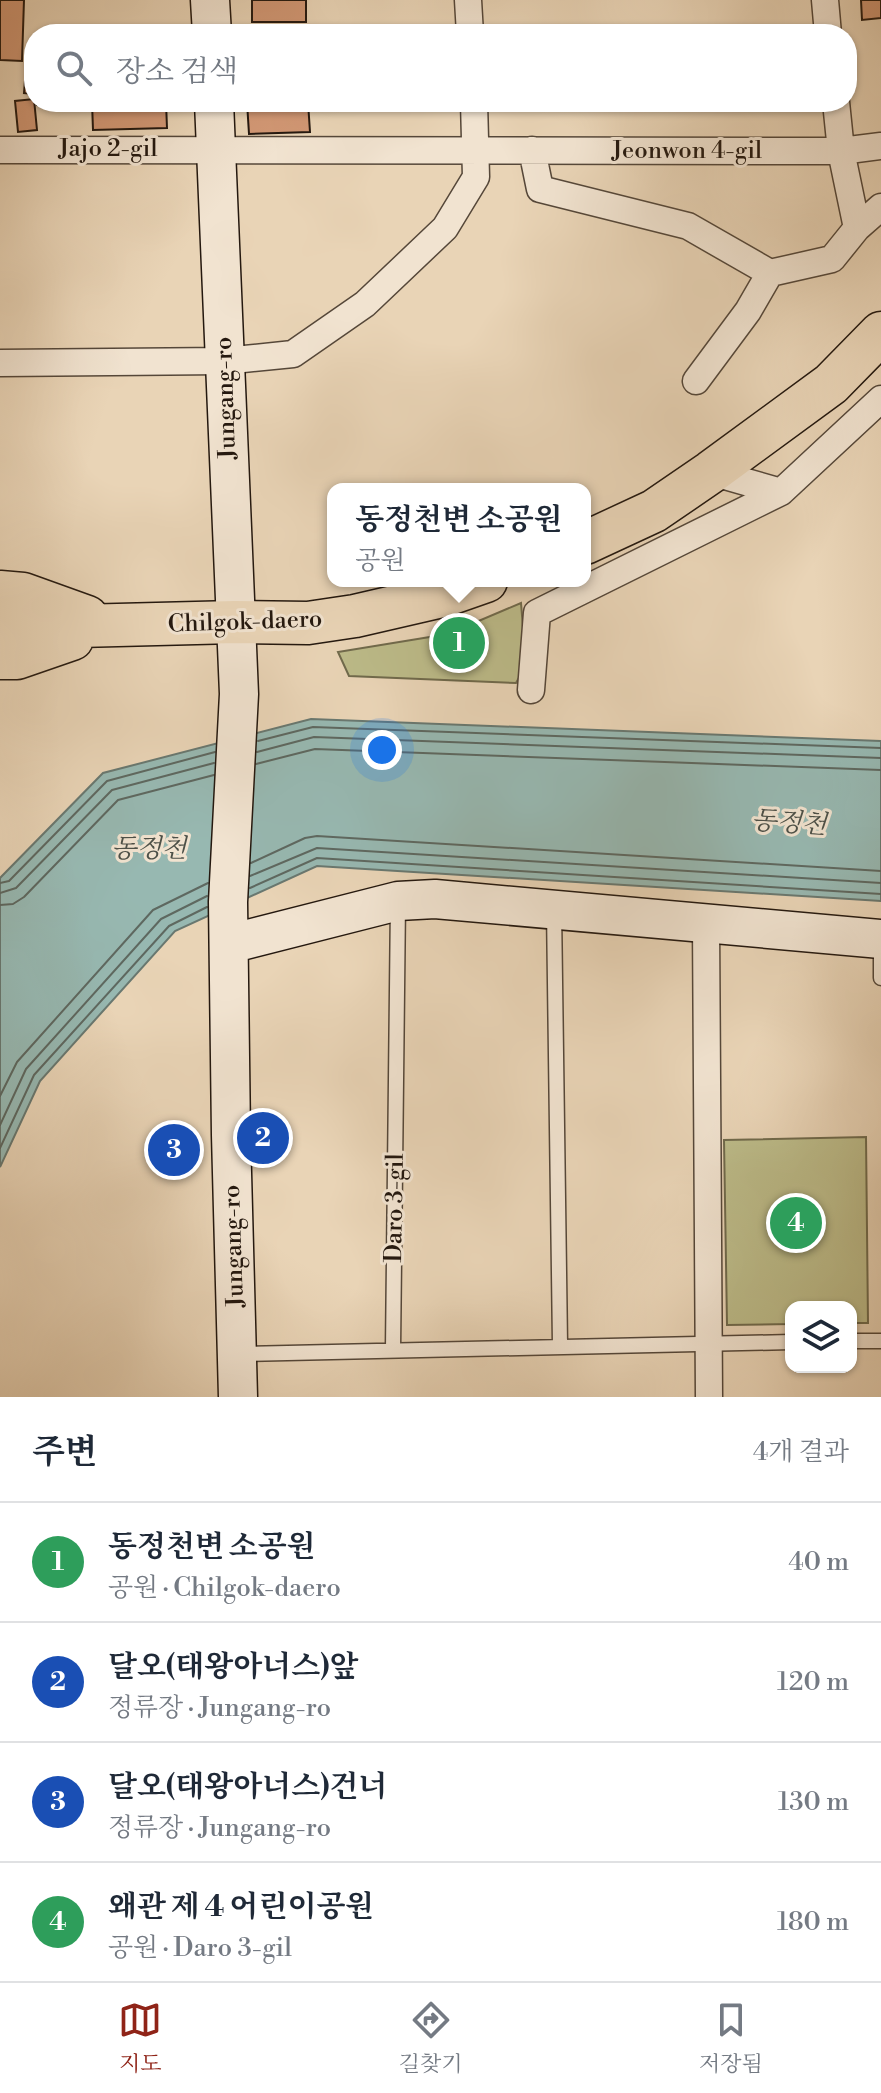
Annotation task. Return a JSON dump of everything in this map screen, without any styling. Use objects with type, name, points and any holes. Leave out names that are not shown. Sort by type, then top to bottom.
[{"type":"main road","points":[[591,540],[654,511],[711,472],[831,384],[881,333]]},
{"type":"main road","name":"Chilgok-daero","points":[[0,628],[308,623],[355,616],[469,587]]},
{"type":"main road","points":[[0,592],[23,594],[111,626]]},
{"type":"main road","points":[[0,658],[17,658],[111,626]]},
{"type":"street","points":[[210,0],[211,24]]},
{"type":"street","points":[[468,0],[469,24]]},
{"type":"street","points":[[825,0],[827,24]]},
{"type":"street","name":"Jungang-ro","points":[[214,112],[239,694],[228,902],[238,1397]]},
{"type":"street","points":[[0,363],[224,361],[293,354],[365,304],[445,228],[476,177],[474,112]]},
{"type":"street","points":[[837,112],[841,151],[857,228]]},
{"type":"street","name":"Jeonwon 4-gil","points":[[216,149],[841,151],[881,146]]},
{"type":"street","name":"Jajo 2-gil","points":[[0,150],[216,149]]},
{"type":"street","points":[[532,150],[540,189],[688,226],[770,273],[832,259],[857,228],[881,207]]},
{"type":"street","points":[[696,381],[748,311],[770,273]]},
{"type":"street","points":[[591,586],[781,492],[881,399]]},
{"type":"street","points":[[711,472],[781,492]]},
{"type":"street","points":[[531,690],[537,613],[589,587]]},
{"type":"street","points":[[229,944],[398,901],[435,899],[881,939]]},
{"type":"street","points":[[706,924],[709,1397]]},
{"type":"lane","name":"Daro 3-gil","points":[[393,1349],[398,901]]},
{"type":"lane","points":[[554,909],[560,1345]]},
{"type":"lane","points":[[881,939],[881,978]]},
{"type":"lane","points":[[857,1341],[881,1341]]},
{"type":"lane","points":[[237,1354],[785,1342]]},
{"type":"shaded area","points":[[521,603],[526,665],[516,683],[349,676],[338,652],[448,634]]},
{"type":"shaded area","points":[[866,1137],[868,1323],[857,1323],[857,1301],[785,1301],[785,1324],[727,1325],[724,1140]]},
{"type":"water","name":"동정천","points":[[311,719],[881,741],[881,901],[317,866],[175,931],[40,1081],[0,1167],[0,878],[103,773]]},
{"type":"building","points":[[0,0],[24,0],[22,61],[0,60]]},
{"type":"building","points":[[252,0],[306,0],[306,22],[252,22]]},
{"type":"building","points":[[861,0],[881,0],[881,18],[862,20]]},
{"type":"building","points":[[24,100],[24,112],[35,112],[37,130],[18,132],[15,101]]},
{"type":"building","points":[[92,112],[166,112],[167,128],[93,130]]},
{"type":"building","points":[[248,112],[309,112],[310,132],[249,134]]},
{"type":"place","name":"동정천변 소공원","points":[[459,643]]},
{"type":"place","name":"달오(태왕아너스)앞","points":[[263,1138]]},
{"type":"place","name":"달오(태왕아너스)건너","points":[[174,1150]]},
{"type":"place","name":"왜관 제 4 어린이공원","points":[[796,1223]]}]
